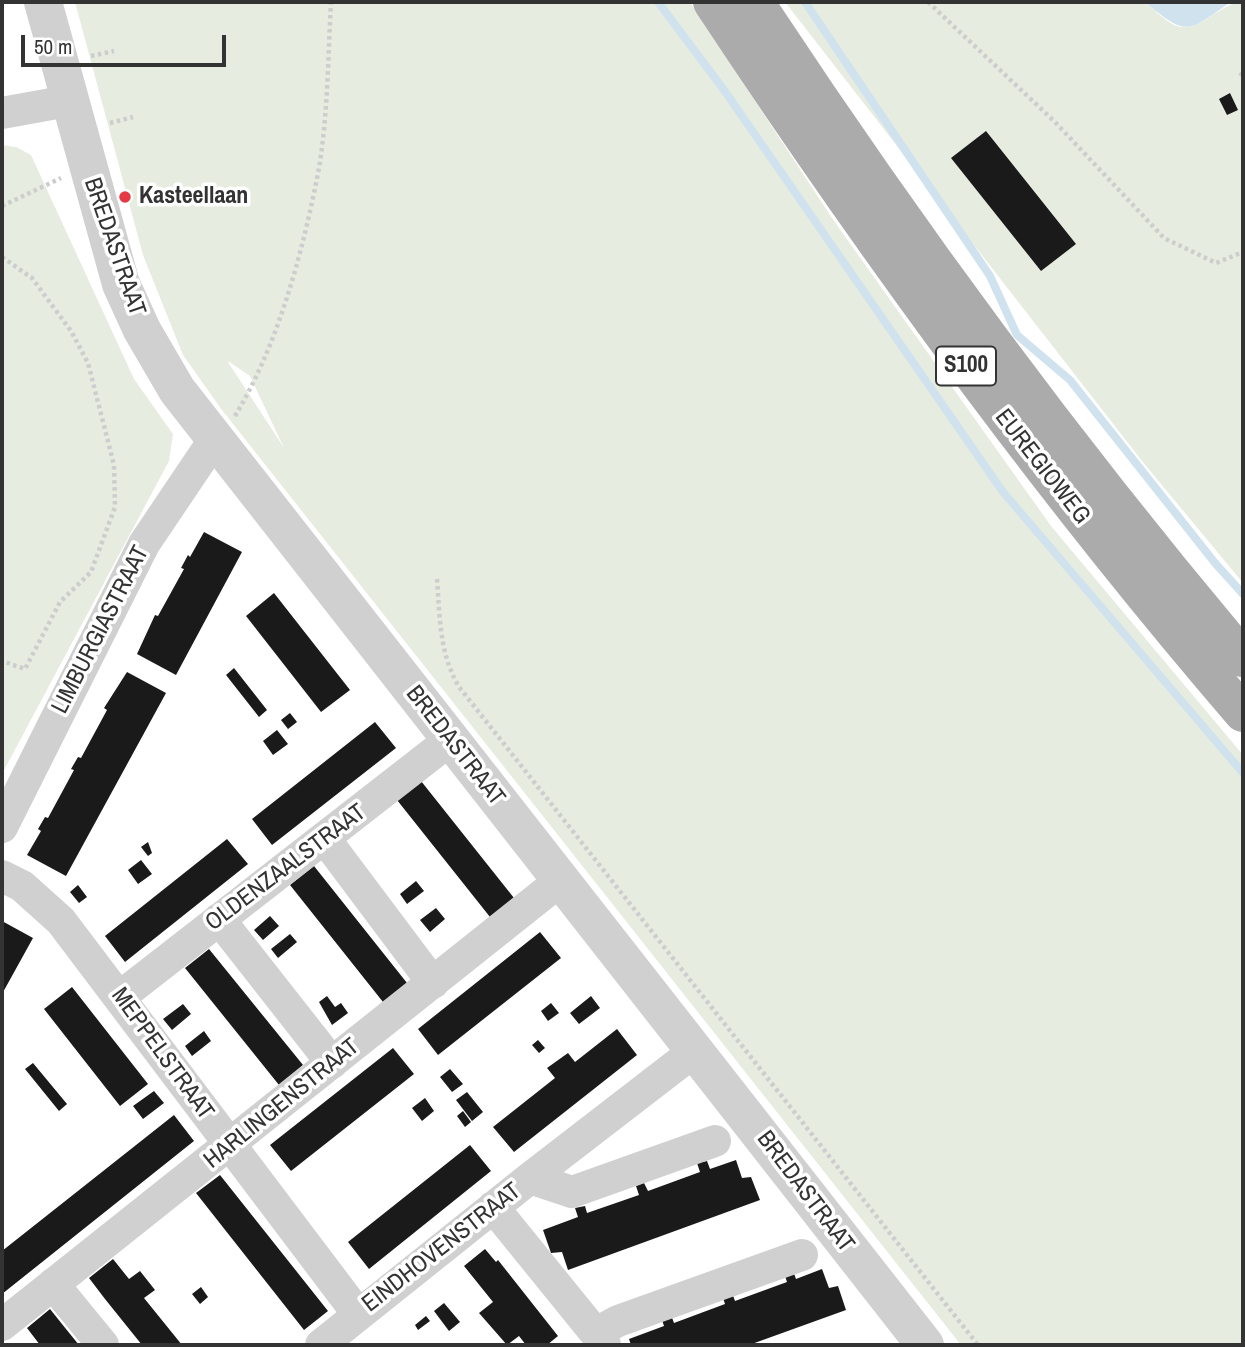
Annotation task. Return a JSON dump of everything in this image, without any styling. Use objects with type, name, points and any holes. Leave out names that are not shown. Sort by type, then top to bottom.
[{"type":"main road","name":"EUREGIOWEG","points":[[712,2],[881,251],[993,403],[1146,598],[1243,713]]},
{"type":"main road","name":"EUREGIOWEG","points":[[755,2],[912,232],[1023,385],[1177,581],[1243,658]]},
{"type":"street","name":"BREDASTRAAT","points":[[43,2],[68,101],[121,284],[142,330],[177,390],[925,1345]]},
{"type":"street","points":[[2,113],[68,101]]},
{"type":"street","name":"LIMBURGIASTRAAT","points":[[2,827],[144,544],[214,440]]},
{"type":"street","name":"OLDENZAALSTRAAT","points":[[121,996],[450,740]]},
{"type":"street","points":[[325,839],[433,983]]},
{"type":"street","name":"MEPPELSTRAAT","points":[[2,876],[22,886],[61,920],[121,996],[230,1146],[358,1314]]},
{"type":"street","name":"HARLINGENSTRAAT","points":[[2,1325],[561,880]]},
{"type":"street","points":[[219,919],[332,1063]]},
{"type":"street","name":"EINDHOVENSTRAAT","points":[[321,1345],[493,1207],[696,1050]]},
{"type":"street","name":"EINDHOVENSTRAAT","points":[[530,1178],[572,1192],[715,1140]]},
{"type":"street","points":[[493,1207],[600,1339],[618,1321],[802,1255]]},
{"type":"street","points":[[53,1284],[103,1345]]},
{"type":"path","points":[[214,440],[234,418],[252,389],[294,272],[319,166],[331,2]]},
{"type":"path","points":[[928,2],[1054,121],[1164,238],[1216,263],[1243,252]]},
{"type":"path","points":[[2,206],[39,186],[87,168]]},
{"type":"path","points":[[2,257],[32,278],[71,331],[88,363],[114,466],[114,507],[91,572],[60,602],[26,669],[2,661]]},
{"type":"path","points":[[437,579],[442,648],[447,668],[459,687],[978,1345]]},
{"type":"shaded area","points":[[75,2],[690,2],[834,221],[1051,526],[1243,755],[1243,1345],[961,1345],[222,410],[183,355],[143,255]],"holes":[[[228,361],[250,376],[284,448]]]},
{"type":"shaded area","points":[[785,2],[1145,2],[1168,22],[1181,27],[1199,23],[1225,7],[1243,2],[1243,583],[1142,461]]},
{"type":"shaded area","points":[[2,145],[16,147],[31,155],[134,379],[173,434],[169,461],[2,774]]},
{"type":"water","points":[[1145,2],[1231,2],[1205,20],[1188,27],[1170,21]]},
{"type":"building","points":[[1230,93],[1238,110],[1227,115],[1219,99]]},
{"type":"building","points":[[986,131],[1076,244],[1041,271],[951,158]]},
{"type":"building","points":[[204,532],[242,552],[176,675],[137,654],[155,615],[158,616],[184,569],[181,568],[188,555],[190,557]]},
{"type":"building","points":[[274,593],[350,690],[321,712],[246,616]]},
{"type":"building","points":[[234,668],[267,710],[259,717],[226,675]]},
{"type":"building","points":[[127,672],[166,693],[66,876],[27,855],[41,831],[38,829],[45,817],[48,818],[74,770],[71,769],[78,757],[81,758],[107,710],[104,708]]},
{"type":"building","points":[[290,713],[297,722],[288,729],[281,720]]},
{"type":"building","points":[[375,722],[396,748],[272,845],[252,819]]},
{"type":"building","points":[[277,730],[288,744],[273,755],[263,741]]},
{"type":"building","points":[[421,781],[514,898],[490,917],[397,800]]},
{"type":"building","points":[[227,839],[248,864],[125,962],[105,936]]},
{"type":"building","points":[[148,842],[152,853],[148,856],[141,847]]},
{"type":"building","points":[[141,860],[152,874],[138,884],[128,870]]},
{"type":"building","points":[[314,866],[407,983],[383,1002],[290,885]]},
{"type":"building","points":[[416,881],[424,891],[407,904],[400,894]]},
{"type":"building","points":[[78,885],[87,897],[79,903],[70,892]]},
{"type":"building","points":[[436,908],[445,919],[430,932],[420,920]]},
{"type":"building","points":[[270,916],[279,926],[263,940],[254,930]]},
{"type":"building","points":[[2,921],[33,938],[2,994]]},
{"type":"building","points":[[540,932],[561,958],[438,1055],[418,1029]]},
{"type":"building","points":[[290,934],[297,942],[278,958],[271,949]]},
{"type":"building","points":[[209,949],[303,1065],[279,1085],[185,968]]},
{"type":"building","points":[[72,987],[148,1084],[120,1106],[44,1009]]},
{"type":"building","points":[[327,996],[335,1007],[341,1003],[348,1013],[332,1025],[319,1002]]},
{"type":"building","points":[[591,996],[600,1008],[579,1024],[570,1013]]},
{"type":"building","points":[[551,1003],[559,1013],[548,1021],[541,1011]]},
{"type":"building","points":[[183,1004],[191,1014],[172,1030],[163,1019]]},
{"type":"building","points":[[617,1029],[637,1055],[514,1152],[493,1127],[555,1078],[547,1068],[568,1053],[575,1062]]},
{"type":"building","points":[[204,1031],[211,1041],[192,1056],[185,1046]]},
{"type":"building","points":[[538,1040],[545,1048],[539,1053],[532,1045]]},
{"type":"building","points":[[393,1048],[414,1074],[291,1171],[270,1145]]},
{"type":"building","points":[[33,1063],[67,1104],[59,1111],[25,1069]]},
{"type":"building","points":[[450,1069],[463,1084],[452,1092],[440,1077]]},
{"type":"building","points":[[154,1091],[164,1103],[143,1119],[133,1106]]},
{"type":"building","points":[[467,1092],[483,1112],[472,1121],[456,1100]]},
{"type":"building","points":[[425,1098],[434,1111],[422,1121],[412,1108]]},
{"type":"building","points":[[463,1111],[471,1122],[465,1127],[457,1116]]},
{"type":"building","points":[[174,1115],[194,1141],[2,1294],[2,1251]]},
{"type":"building","points":[[470,1145],[491,1171],[369,1269],[348,1242]]},
{"type":"building","points":[[736,1160],[742,1178],[751,1177],[760,1200],[568,1270],[562,1252],[551,1253],[543,1230],[578,1217],[575,1208],[585,1206],[587,1213],[639,1195],[636,1186],[644,1183],[648,1191],[700,1172],[697,1163],[707,1161],[710,1169]]},
{"type":"building","points":[[220,1175],[328,1311],[304,1330],[196,1193]]},
{"type":"building","points":[[485,1249],[496,1262],[498,1260],[558,1336],[547,1345],[526,1345],[519,1336],[507,1345],[479,1313],[493,1302],[464,1266]]},
{"type":"building","points":[[113,1259],[129,1279],[140,1271],[155,1290],[144,1298],[182,1345],[142,1345],[105,1299],[89,1278]]},
{"type":"building","points":[[822,1269],[829,1288],[838,1286],[846,1310],[749,1345],[631,1345],[629,1339],[664,1326],[661,1317],[671,1315],[674,1323],[725,1304],[722,1295],[732,1293],[735,1301],[787,1282],[784,1273],[793,1271],[796,1279]]},
{"type":"building","points":[[201,1287],[208,1297],[200,1304],[192,1294]]},
{"type":"building","points":[[444,1303],[460,1322],[449,1331],[434,1311]]},
{"type":"building","points":[[50,1309],[79,1345],[40,1345],[27,1328]]},
{"type":"building","points":[[426,1316],[430,1321],[418,1330],[415,1325]]},
{"type":"waterway","points":[[658,2],[724,90],[1003,492],[1243,773]]},
{"type":"waterway","points":[[805,2],[990,276],[1017,335],[1070,380],[1215,563],[1243,594]]},
{"type":"place","name":"Kasteellaan","points":[[125,197]]}]
